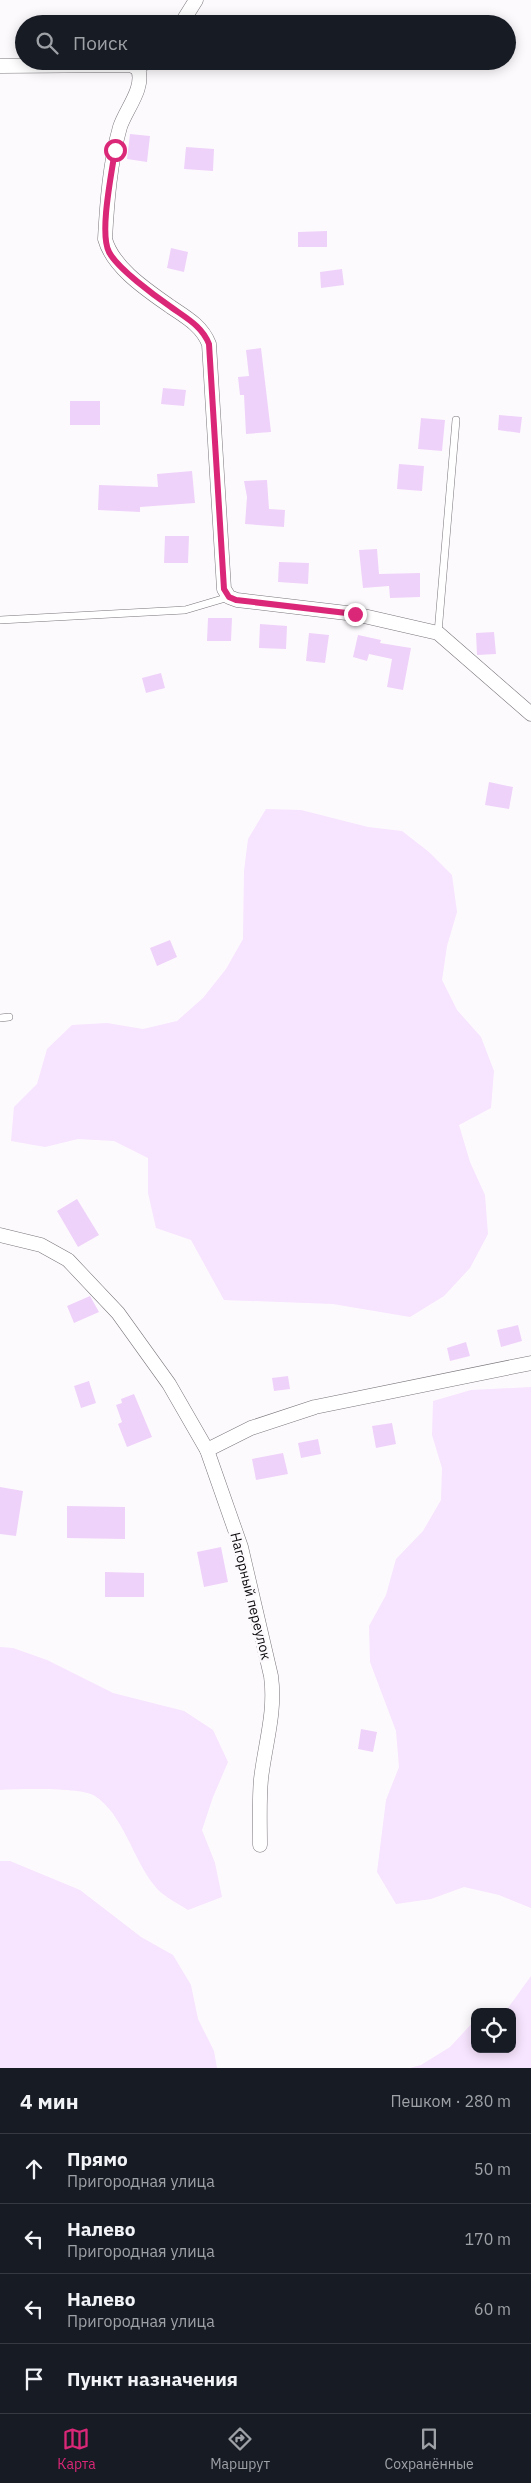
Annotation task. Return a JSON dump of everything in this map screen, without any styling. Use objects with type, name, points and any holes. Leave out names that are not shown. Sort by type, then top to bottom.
[{"type":"street","points":[[187,15],[196,0]]},
{"type":"street","points":[[0,66],[15,66]]},
{"type":"street","points":[[142,70],[138,87],[121,126],[115,150],[105,239],[109,252],[118,263],[156,297],[196,325],[205,335],[209,344],[224,589],[229,597],[355,614],[438,633],[531,714]]},
{"type":"street","name":"Нагорный переулок","points":[[0,1235],[20,1238],[54,1251],[68,1260],[90,1281],[118,1313],[169,1384],[207,1450],[241,1547],[271,1676],[273,1694],[272,1718],[261,1778],[260,1845]]},
{"type":"street","points":[[207,1450],[251,1428],[315,1407],[531,1364]]},
{"type":"lane","points":[[438,633],[456,420]]},
{"type":"lane","points":[[0,620],[185,610],[229,597]]},
{"type":"lane","points":[[0,1018],[9,1017]]},
{"type":"shaded area","points":[[266,809],[301,810],[368,827],[402,831],[429,852],[452,875],[457,912],[447,946],[442,980],[457,1010],[481,1037],[494,1071],[491,1108],[459,1125],[470,1162],[485,1195],[488,1234],[470,1268],[444,1296],[410,1317],[333,1304],[224,1300],[191,1240],[156,1228],[148,1193],[148,1158],[114,1141],[78,1139],[45,1147],[11,1141],[14,1107],[37,1084],[47,1049],[72,1025],[107,1023],[143,1029],[177,1021],[203,998],[226,969],[243,939],[244,871],[248,839]]},
{"type":"shaded area","points":[[531,1387],[531,1908],[499,1895],[464,1887],[431,1899],[396,1904],[377,1872],[386,1800],[399,1767],[396,1731],[370,1662],[369,1626],[386,1595],[396,1559],[423,1531],[441,1500],[442,1468],[432,1435],[433,1401],[471,1390]]},
{"type":"shaded area","points":[[0,1647],[13,1648],[47,1660],[113,1693],[184,1711],[213,1730],[228,1762],[213,1797],[202,1830],[215,1863],[222,1897],[188,1910],[161,1892],[154,1885],[140,1863],[113,1814],[95,1796],[88,1793],[64,1790],[0,1790]]},
{"type":"shaded area","points":[[0,1861],[10,1861],[80,1890],[141,1937],[173,1955],[191,1985],[198,2019],[214,2051],[217,2068],[0,2068]]},
{"type":"shaded area","points":[[531,1976],[531,2068],[410,2068],[421,2065],[450,2047],[471,2024],[471,2053],[516,2053],[516,2008],[508,2008]]},
{"type":"building","points":[[130,134],[150,136],[147,162],[127,159]]},
{"type":"building","points":[[186,147],[214,149],[213,171],[184,169]]},
{"type":"building","points":[[327,231],[327,247],[298,247],[298,232]]},
{"type":"building","points":[[171,248],[188,252],[184,272],[167,268]]},
{"type":"building","points":[[342,269],[344,285],[321,288],[320,272]]},
{"type":"building","points":[[261,348],[271,432],[246,434],[244,395],[240,395],[238,377],[249,376],[246,350]]},
{"type":"building","points":[[163,388],[186,390],[184,406],[161,404]]},
{"type":"building","points":[[70,401],[100,401],[100,425],[70,425]]},
{"type":"building","points":[[499,415],[522,417],[520,433],[498,430]]},
{"type":"building","points":[[421,418],[445,420],[442,451],[418,449]]},
{"type":"building","points":[[399,464],[424,466],[422,491],[397,489]]},
{"type":"building","points":[[192,471],[195,503],[140,507],[140,512],[98,510],[99,485],[158,487],[157,474]]},
{"type":"building","points":[[267,480],[269,509],[285,510],[284,527],[245,524],[247,497],[244,481]]},
{"type":"building","points":[[165,536],[189,536],[188,563],[164,563]]},
{"type":"building","points":[[377,549],[379,574],[420,573],[420,597],[390,598],[389,586],[363,588],[359,550]]},
{"type":"building","points":[[279,562],[309,563],[308,584],[278,582]]},
{"type":"building","points":[[208,618],[232,618],[231,641],[207,641]]},
{"type":"building","points":[[260,624],[287,626],[286,649],[259,648]]},
{"type":"building","points":[[494,632],[496,654],[477,655],[476,633]]},
{"type":"building","points":[[309,633],[329,635],[325,663],[306,661]]},
{"type":"building","points":[[358,635],[381,640],[380,643],[411,648],[403,690],[387,687],[392,659],[369,654],[367,661],[353,657]]},
{"type":"building","points":[[161,673],[165,688],[146,693],[142,678]]},
{"type":"building","points":[[489,782],[513,787],[509,809],[485,805]]},
{"type":"building","points":[[170,940],[177,957],[157,966],[150,948]]},
{"type":"building","points":[[77,1199],[99,1235],[78,1247],[57,1211]]},
{"type":"building","points":[[90,1296],[99,1312],[74,1323],[67,1306]]},
{"type":"building","points":[[518,1325],[522,1341],[501,1347],[497,1330]]},
{"type":"building","points":[[466,1342],[470,1356],[450,1361],[447,1348]]},
{"type":"building","points":[[288,1376],[290,1389],[274,1391],[272,1378]]},
{"type":"building","points":[[89,1381],[96,1403],[81,1408],[74,1386]]},
{"type":"building","points":[[134,1394],[152,1437],[127,1447],[118,1424],[122,1422],[116,1405],[122,1403],[121,1399]]},
{"type":"building","points":[[392,1423],[396,1444],[376,1448],[372,1426]]},
{"type":"building","points":[[318,1439],[321,1454],[301,1458],[298,1443]]},
{"type":"building","points":[[283,1453],[288,1474],[256,1480],[252,1459]]},
{"type":"building","points":[[0,1487],[23,1491],[16,1536],[0,1534]]},
{"type":"building","points":[[67,1506],[125,1507],[125,1539],[67,1538]]},
{"type":"building","points":[[221,1547],[228,1582],[204,1587],[197,1552]]},
{"type":"building","points":[[105,1572],[144,1573],[144,1597],[105,1597]]},
{"type":"building","points":[[361,1729],[377,1732],[373,1752],[358,1749]]},
{"type":"route","points":[[115,150],[106,221],[105,239],[109,252],[118,263],[156,297],[196,325],[205,335],[209,344],[224,589],[229,597],[236,600],[355,614]]}]
